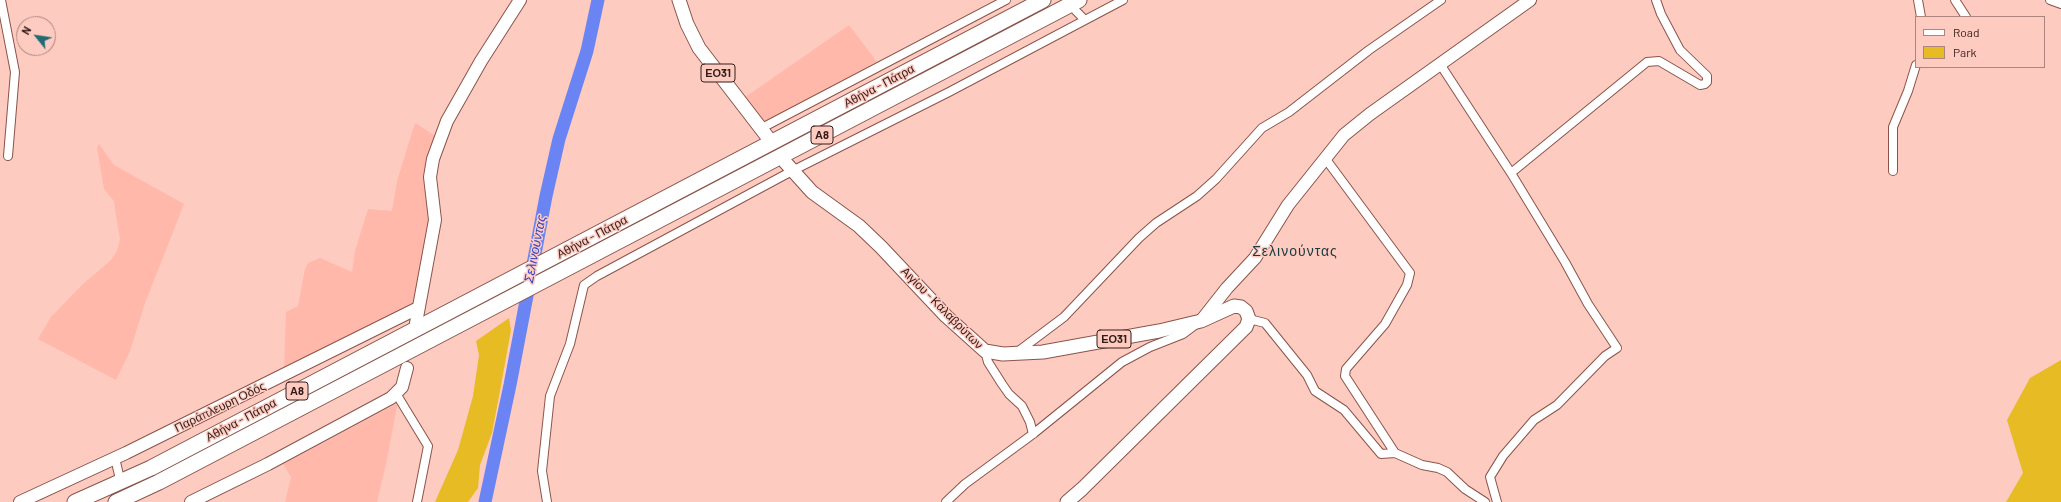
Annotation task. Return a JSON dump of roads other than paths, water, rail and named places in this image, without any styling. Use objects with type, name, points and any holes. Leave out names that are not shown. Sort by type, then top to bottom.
[{"type":"highway","name":"Αθήνα - Πάτρα","points":[[75,502],[151,468],[1043,0]]},
{"type":"highway","name":"Αθήνα - Πάτρα","points":[[116,502],[159,482],[586,258],[1077,6]]},
{"type":"main road","name":"ΕΟ31","points":[[679,0],[687,24],[698,48],[765,134]]},
{"type":"main road","name":"Αιγίου - Καλαβρύτων","points":[[789,167],[812,192],[859,226],[881,247],[946,316],[985,351],[1003,354],[1043,352],[1159,331],[1200,320],[1234,306],[1241,307],[1248,314],[1249,319]]},
{"type":"main road","points":[[1066,502],[1246,327],[1249,319]]},
{"type":"street","points":[[1,0],[15,72],[8,156]]},
{"type":"street","points":[[416,323],[435,220],[430,177],[434,153],[451,115],[481,61],[520,0]]},
{"type":"street","points":[[765,134],[1006,0]]},
{"type":"street","points":[[547,502],[542,471],[550,396],[572,338],[584,285],[597,276],[789,167],[949,92],[1123,0]]},
{"type":"street","points":[[1014,354],[1064,317],[1139,238],[1156,223],[1197,196],[1216,179],[1262,128],[1289,112],[1368,50],[1441,0]]},
{"type":"street","points":[[946,502],[965,484],[1033,434],[1122,362],[1150,347],[1184,334],[1200,320],[1255,258],[1288,205],[1324,158],[1344,135],[1364,118],[1530,0]]},
{"type":"street","points":[[1511,173],[1647,62],[1659,61],[1700,85],[1707,82],[1706,76],[1680,50],[1661,14],[1656,0]]},
{"type":"street","points":[[1918,0],[1921,16]]},
{"type":"street","points":[[1955,0],[1965,16]]},
{"type":"street","points":[[2050,0],[2061,4]]},
{"type":"street","points":[[1077,6],[1085,20]]},
{"type":"street","points":[[1440,64],[1511,173],[1565,262],[1588,304],[1617,348],[1605,356],[1557,405],[1534,420],[1502,456],[1490,478],[1497,502]]},
{"type":"street","points":[[1893,171],[1893,127],[1908,91],[1915,68]]},
{"type":"street","points":[[1324,158],[1410,273],[1406,285],[1381,330],[1344,373],[1395,452],[1422,465],[1438,468],[1447,472],[1465,489],[1485,502]]},
{"type":"street","name":"Παράπλευρη Οδός","points":[[20,502],[115,458],[418,308]]},
{"type":"street","points":[[1249,319],[1265,323],[1307,375],[1312,387],[1344,410],[1381,454],[1395,452]]},
{"type":"street","points":[[985,351],[988,362],[1002,384],[1025,412],[1033,434]]},
{"type":"street","points":[[191,502],[268,464],[397,394],[404,382],[407,368]]},
{"type":"street","points":[[397,394],[428,446],[417,502]]},
{"type":"street","points":[[115,458],[119,475]]},
{"type":"waterway","name":"Σελινούντας","points":[[485,502],[510,385],[546,196],[559,139],[587,51],[598,0]]},
{"type":"district","name":"Σελινούντας","points":[[1295,251]]}]
